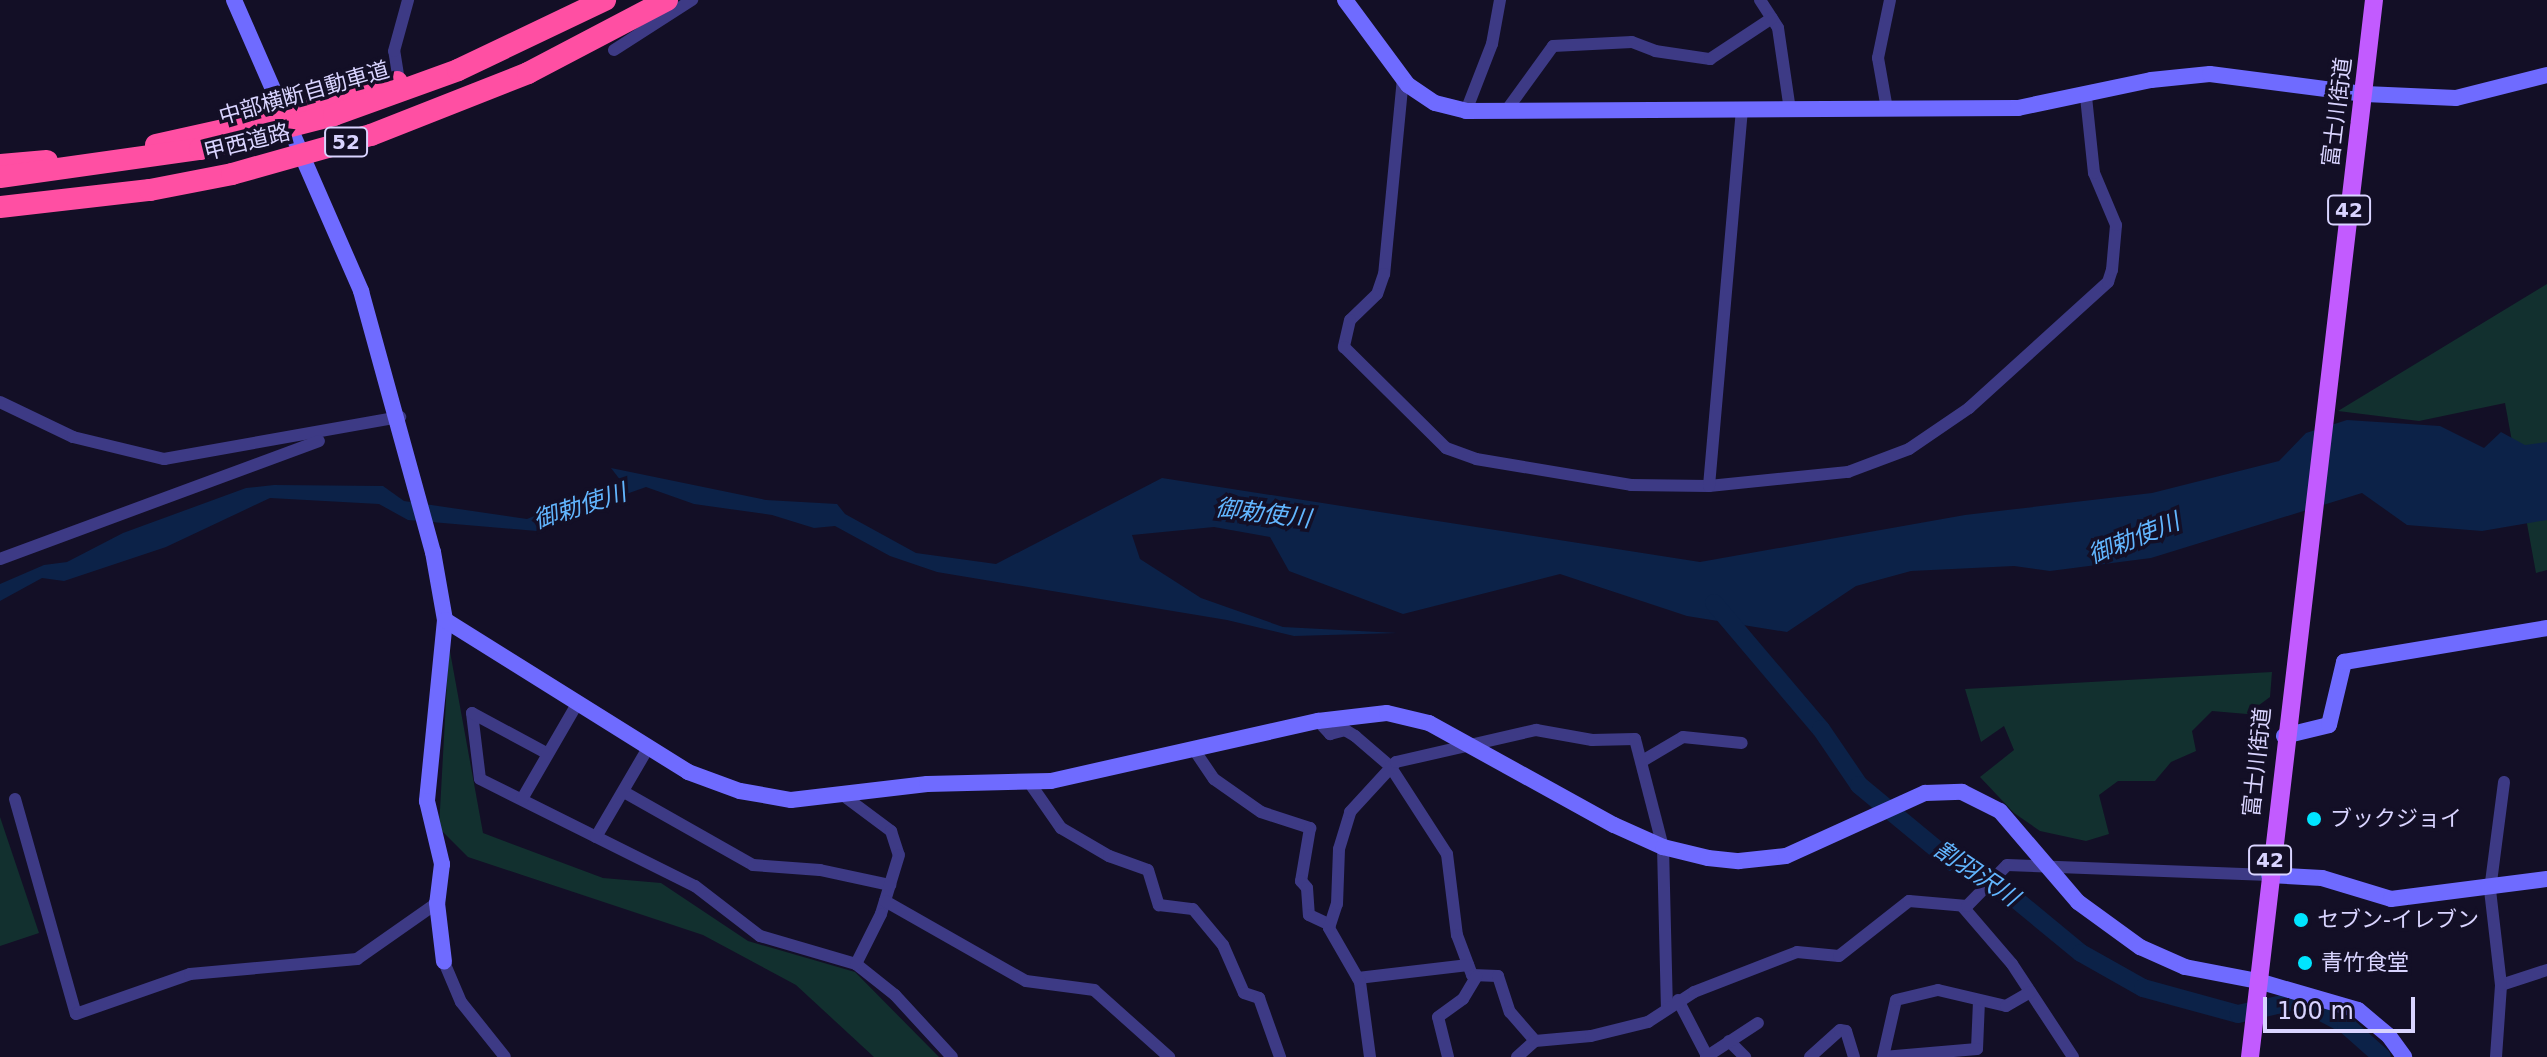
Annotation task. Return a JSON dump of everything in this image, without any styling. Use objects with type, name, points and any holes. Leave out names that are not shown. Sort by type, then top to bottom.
[{"type":"highway","name":"甲西道路","points":[[0,165],[133,149],[286,116],[399,81],[582,0]]},
{"type":"highway","name":"中部横断自動車道","points":[[0,177],[200,149],[334,115],[458,70],[605,0]]},
{"type":"highway","name":"甲西道路","points":[[0,207],[150,190],[303,155],[449,107],[528,73],[667,0]]},
{"type":"main road","name":"富士川街道","points":[[2250,1057],[2292,664],[2365,94],[2374,0]]},
{"type":"street","points":[[234,0],[361,291],[401,422],[433,552],[445,620],[427,801],[442,864],[437,903],[444,962],[461,1002],[505,1057]]},
{"type":"street","points":[[399,81],[394,51],[408,0]]},
{"type":"street","points":[[614,50],[692,0]]},
{"type":"street","points":[[1345,0],[1403,78],[1435,103],[1466,111],[2018,108],[2086,97],[2151,80],[2210,74],[2365,94],[2456,98],[2547,75]]},
{"type":"street","points":[[1466,111],[1492,44],[1500,0]]},
{"type":"street","points":[[1760,0],[1780,38],[1790,110]]},
{"type":"street","points":[[1887,109],[1878,58],[1890,0]]},
{"type":"street","points":[[1506,111],[1553,46],[1632,42],[1655,51],[1710,59],[1772,18]]},
{"type":"street","points":[[1403,78],[1384,274],[1377,294],[1350,320],[1344,347],[1437,439],[1460,454],[1606,483],[1709,486],[1848,472],[1909,449],[1969,408],[2108,282],[2118,240],[2094,173],[2086,97]]},
{"type":"street","points":[[1709,486],[1742,111]]},
{"type":"street","points":[[0,402],[73,437],[164,459],[401,422]]},
{"type":"street","points":[[0,559],[334,432]]},
{"type":"street","points":[[445,620],[688,772],[740,791],[791,800],[927,784],[1029,782],[1195,751],[1318,721],[1387,713],[1429,723],[1614,825],[1663,847],[1739,861],[1786,856],[1925,793],[1962,792],[2000,811],[2044,865],[2094,917],[2140,947],[2185,967],[2258,981],[2358,1010],[2389,1036],[2404,1057]]},
{"type":"street","points":[[2284,736],[2329,725],[2344,662],[2547,628]]},
{"type":"street","points":[[522,799],[577,704]]},
{"type":"street","points":[[548,754],[472,713],[480,779],[695,886],[760,936],[856,964],[895,995],[952,1057]]},
{"type":"street","points":[[1318,721],[1330,734],[1345,730],[1355,736],[1390,766],[1447,854],[1450,903],[1472,971],[1463,999],[1438,1017],[1448,1057]]},
{"type":"street","points":[[1330,925],[1337,904],[1345,822],[1390,766],[1466,743],[1536,730],[1592,740],[1635,739],[1644,760],[1663,847],[1672,1004],[1706,1057],[1758,1023]]},
{"type":"street","points":[[1644,760],[1683,737],[1742,743]]},
{"type":"street","points":[[596,837],[648,748]]},
{"type":"street","points":[[1195,751],[1214,779],[1261,812],[1310,828],[1301,881],[1307,888],[1309,915],[1330,925],[1358,978],[1370,1057]]},
{"type":"street","points":[[1029,782],[1061,828],[1109,856],[1148,870],[1159,905],[1193,909],[1223,945],[1244,993],[1259,998],[1280,1057]]},
{"type":"street","points":[[2496,1057],[2501,985],[2490,890],[2504,782]]},
{"type":"street","points":[[624,792],[753,865],[820,870],[890,885]]},
{"type":"street","points":[[844,796],[891,831],[899,855],[885,901],[856,964]]},
{"type":"street","points":[[15,799],[76,1014],[190,974],[357,959],[437,903]]},
{"type":"street","points":[[1517,1057],[1535,1041],[1648,1022],[1672,1004],[1797,952],[1839,956],[1909,901],[1963,907],[1976,899],[2000,869],[2044,865],[2322,878],[2391,899],[2490,890],[2547,879]]},
{"type":"street","points":[[885,901],[1026,981],[1094,990],[1169,1057]]},
{"type":"street","points":[[1963,907],[2030,992],[2073,1057]]},
{"type":"street","points":[[2501,985],[2547,970]]},
{"type":"street","points":[[1358,978],[1472,971],[1498,976],[1510,1012],[1535,1041]]},
{"type":"street","points":[[1979,1001],[1977,1049],[1883,1057],[1896,1000],[1938,990],[2006,1006],[2030,992]]},
{"type":"street","points":[[1810,1057],[1840,1030],[1846,1031],[1854,1057]]},
{"type":"street","points":[[1729,1041],[1745,1057]]},
{"type":"green space","points":[[2547,284],[2547,570],[2536,573],[2505,403],[2419,421],[2338,411]]},
{"type":"green space","points":[[449,646],[483,833],[603,878],[661,883],[748,941],[855,972],[939,1057],[874,1057],[796,985],[703,935],[468,857],[439,828]]},
{"type":"green space","points":[[2272,672],[2270,697],[2247,714],[2212,711],[2192,731],[2196,751],[2171,762],[2155,781],[2118,781],[2099,795],[2109,834],[2086,841],[2040,831],[2014,813],[1980,777],[2014,750],[2004,726],[1981,742],[1965,689]]},
{"type":"green space","points":[[0,817],[39,933],[0,946]]},
{"type":"water","name":"御勅使川","points":[[2347,420],[2440,426],[2484,448],[2501,432],[2525,445],[2547,442],[2547,520],[2482,531],[2407,525],[2362,493],[2151,558],[2050,571],[2014,566],[1911,571],[1856,586],[1787,632],[1687,616],[1560,574],[1403,614],[1289,571],[1270,537],[1214,527],[1132,535],[1140,559],[1201,598],[1283,627],[1397,633],[1294,636],[1227,620],[937,572],[890,556],[835,526],[814,528],[772,515],[694,504],[646,487],[559,518],[537,531],[408,520],[379,504],[270,498],[166,547],[64,581],[42,578],[0,601],[0,584],[44,565],[67,562],[123,533],[246,488],[274,485],[383,486],[404,501],[527,519],[621,481],[611,468],[766,500],[837,504],[845,514],[916,553],[996,564],[1162,478],[1700,562],[1965,515],[2152,493],[2279,461],[2306,433]]},
{"type":"waterway","name":"割羽沢川","points":[[1714,603],[1821,729],[1859,785],[1952,862],[1985,874],[2081,953],[2143,988],[2238,1014],[2291,1002],[2308,1005],[2346,1025],[2382,1057]]},
{"type":"place","name":"ブックジョイ","points":[[2314,819]]},
{"type":"place","name":"セブン-イレブン","points":[[2301,920]]},
{"type":"place","name":"青竹食堂","points":[[2305,963]]}]
